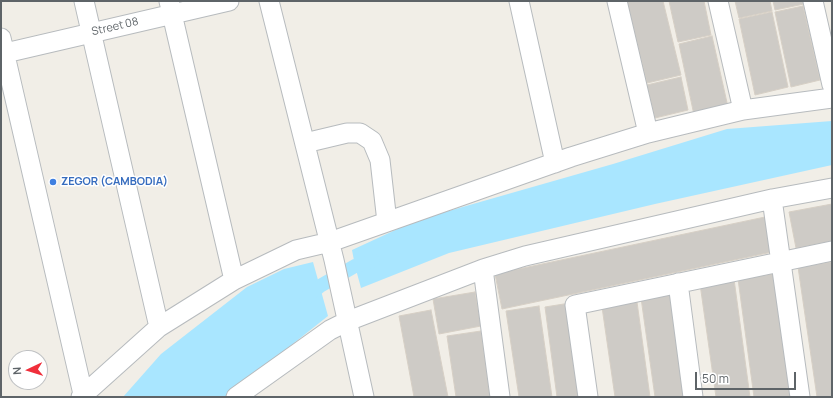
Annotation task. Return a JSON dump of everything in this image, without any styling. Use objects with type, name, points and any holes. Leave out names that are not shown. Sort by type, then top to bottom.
[{"type":"street","points":[[84,1],[159,327]]},
{"type":"street","name":"Street 08","points":[[2,48],[92,32],[171,7],[229,1]]},
{"type":"street","points":[[269,1],[332,251],[364,397]]},
{"type":"street","points":[[519,1],[554,162]]},
{"type":"street","points":[[617,1],[648,133]]},
{"type":"street","points":[[718,1],[743,110]]},
{"type":"street","points":[[813,1],[832,85]]},
{"type":"street","points":[[171,7],[234,280]]},
{"type":"street","points":[[2,48],[82,396],[159,327],[234,280],[296,250],[332,251],[387,222],[554,162],[648,133],[743,110],[832,98]]},
{"type":"street","points":[[305,143],[347,133],[360,133],[372,141],[380,160],[387,222]]},
{"type":"street","points":[[242,394],[330,330],[348,321],[483,269],[525,256],[772,199],[832,188]]},
{"type":"street","points":[[772,199],[800,397]]},
{"type":"street","points":[[588,397],[575,305],[832,251]]},
{"type":"street","points":[[483,269],[500,397]]},
{"type":"street","points":[[678,283],[693,397]]},
{"type":"water","points":[[832,121],[832,165],[655,204],[449,253],[361,288],[352,250],[417,220],[613,164],[727,129]]},
{"type":"water","points":[[313,262],[328,316],[226,397],[123,397],[161,354],[247,287],[284,269]]},
{"type":"building","points":[[627,1],[663,1],[681,75],[647,83]]},
{"type":"building","points":[[669,1],[704,1],[711,35],[678,42]]},
{"type":"building","points":[[735,1],[770,1],[772,11],[739,18]]},
{"type":"building","points":[[773,1],[803,1],[804,4],[775,10]]},
{"type":"building","points":[[803,6],[820,80],[791,87],[775,12]]},
{"type":"building","points":[[772,12],[788,87],[755,95],[739,19]]},
{"type":"building","points":[[712,36],[728,107],[694,115],[679,44]]},
{"type":"building","points":[[681,77],[688,110],[655,118],[647,85]]},
{"type":"building","points":[[832,204],[832,241],[796,248],[789,212]]},
{"type":"building","points":[[765,217],[772,252],[502,309],[495,274]]},
{"type":"building","points":[[832,262],[832,397],[817,397],[798,267]]},
{"type":"building","points":[[775,274],[791,397],[754,397],[738,279]]},
{"type":"building","points":[[734,279],[750,397],[716,397],[700,284]]},
{"type":"building","points":[[475,292],[481,326],[439,334],[433,299]]},
{"type":"building","points":[[674,293],[688,397],[655,397],[641,298]]},
{"type":"building","points":[[637,302],[650,397],[615,397],[602,307]]},
{"type":"building","points":[[570,303],[583,397],[557,397],[545,307]]},
{"type":"building","points":[[539,306],[552,397],[519,397],[506,311]]},
{"type":"building","points":[[431,310],[448,397],[414,397],[399,316]]},
{"type":"building","points":[[481,331],[490,397],[456,397],[447,336]]},
{"type":"waterway","points":[[306,298],[320,286],[355,266],[373,261]]},
{"type":"place","name":"ZEGOR (CAMBODIA)","points":[[53,182]]}]
